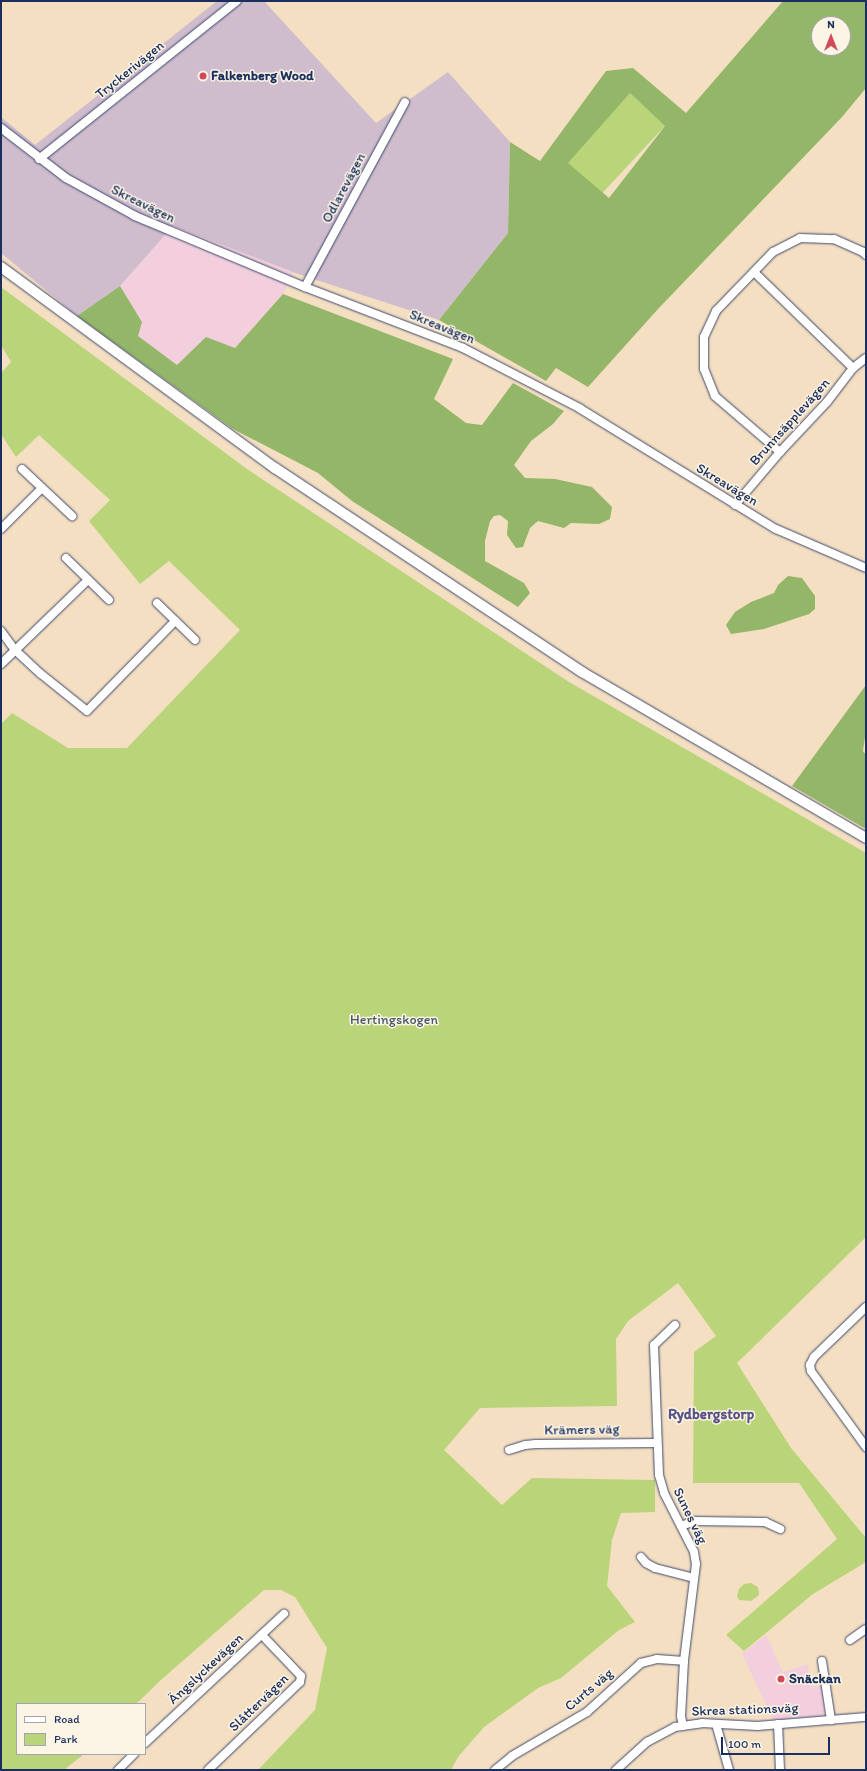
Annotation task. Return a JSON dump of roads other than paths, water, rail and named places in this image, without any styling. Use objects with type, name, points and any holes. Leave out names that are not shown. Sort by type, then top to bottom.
[{"type":"main road","points":[[1,267],[276,468],[582,672],[866,838]]},
{"type":"street","name":"Tryckerivägen","points":[[39,159],[237,1]]},
{"type":"street","name":"Odlarevägen","points":[[305,287],[405,102]]},
{"type":"street","name":"Skreavägen","points":[[1,128],[39,159],[103,200],[135,216],[305,287],[463,348],[520,376],[579,408],[776,529],[866,568]]},
{"type":"street","points":[[780,452],[715,396],[704,369],[704,337],[716,311],[772,252],[800,238],[834,239],[863,252],[866,255]]},
{"type":"street","points":[[754,272],[853,368]]},
{"type":"street","name":"Brunnsäpplevägen","points":[[735,505],[780,452],[827,402],[853,368],[866,358]]},
{"type":"street","points":[[22,470],[72,516]]},
{"type":"street","points":[[1,529],[42,488]]},
{"type":"street","points":[[66,558],[109,600]]},
{"type":"street","points":[[1,664],[88,580]]},
{"type":"street","points":[[157,603],[195,640]]},
{"type":"street","points":[[1,631],[15,650],[41,674],[87,711],[175,621]]},
{"type":"street","points":[[866,1307],[814,1357],[810,1365],[811,1371],[866,1447]]},
{"type":"street","name":"Sunes väg","points":[[674,1325],[654,1344],[660,1484],[694,1552],[696,1564],[684,1661],[683,1726]]},
{"type":"street","name":"Krämers väg","points":[[509,1450],[525,1445],[542,1444],[658,1443]]},
{"type":"street","points":[[681,1526],[695,1521],[765,1522],[780,1528]]},
{"type":"street","points":[[641,1557],[646,1563],[655,1568],[694,1578]]},
{"type":"street","name":"Ängslyckevägen","points":[[146,1742],[284,1614]]},
{"type":"street","points":[[850,1640],[866,1629]]},
{"type":"street","name":"Slåttervägen","points":[[208,1770],[300,1682],[301,1676],[262,1634]]},
{"type":"street","name":"Curts väg","points":[[495,1770],[512,1756],[587,1712],[641,1663],[657,1659],[684,1661]]},
{"type":"street","points":[[822,1661],[831,1720]]},
{"type":"street","name":"Skrea stationsväg","points":[[616,1770],[659,1735],[683,1726],[716,1724],[745,1726],[866,1717]]},
{"type":"street","points":[[716,1724],[729,1770]]},
{"type":"street","points":[[778,1724],[780,1770]]},
{"type":"street","points":[[118,1770],[133,1755]]},
{"type":"place","name":"Falkenberg Wood","points":[[203,76]]},
{"type":"place","name":"Snäckan","points":[[781,1679]]},
{"type":"district","name":"Rydbergstorp","points":[[711,1415]]},
{"type":"park label","name":"Hertingskogen","points":[[394,1020]]}]
